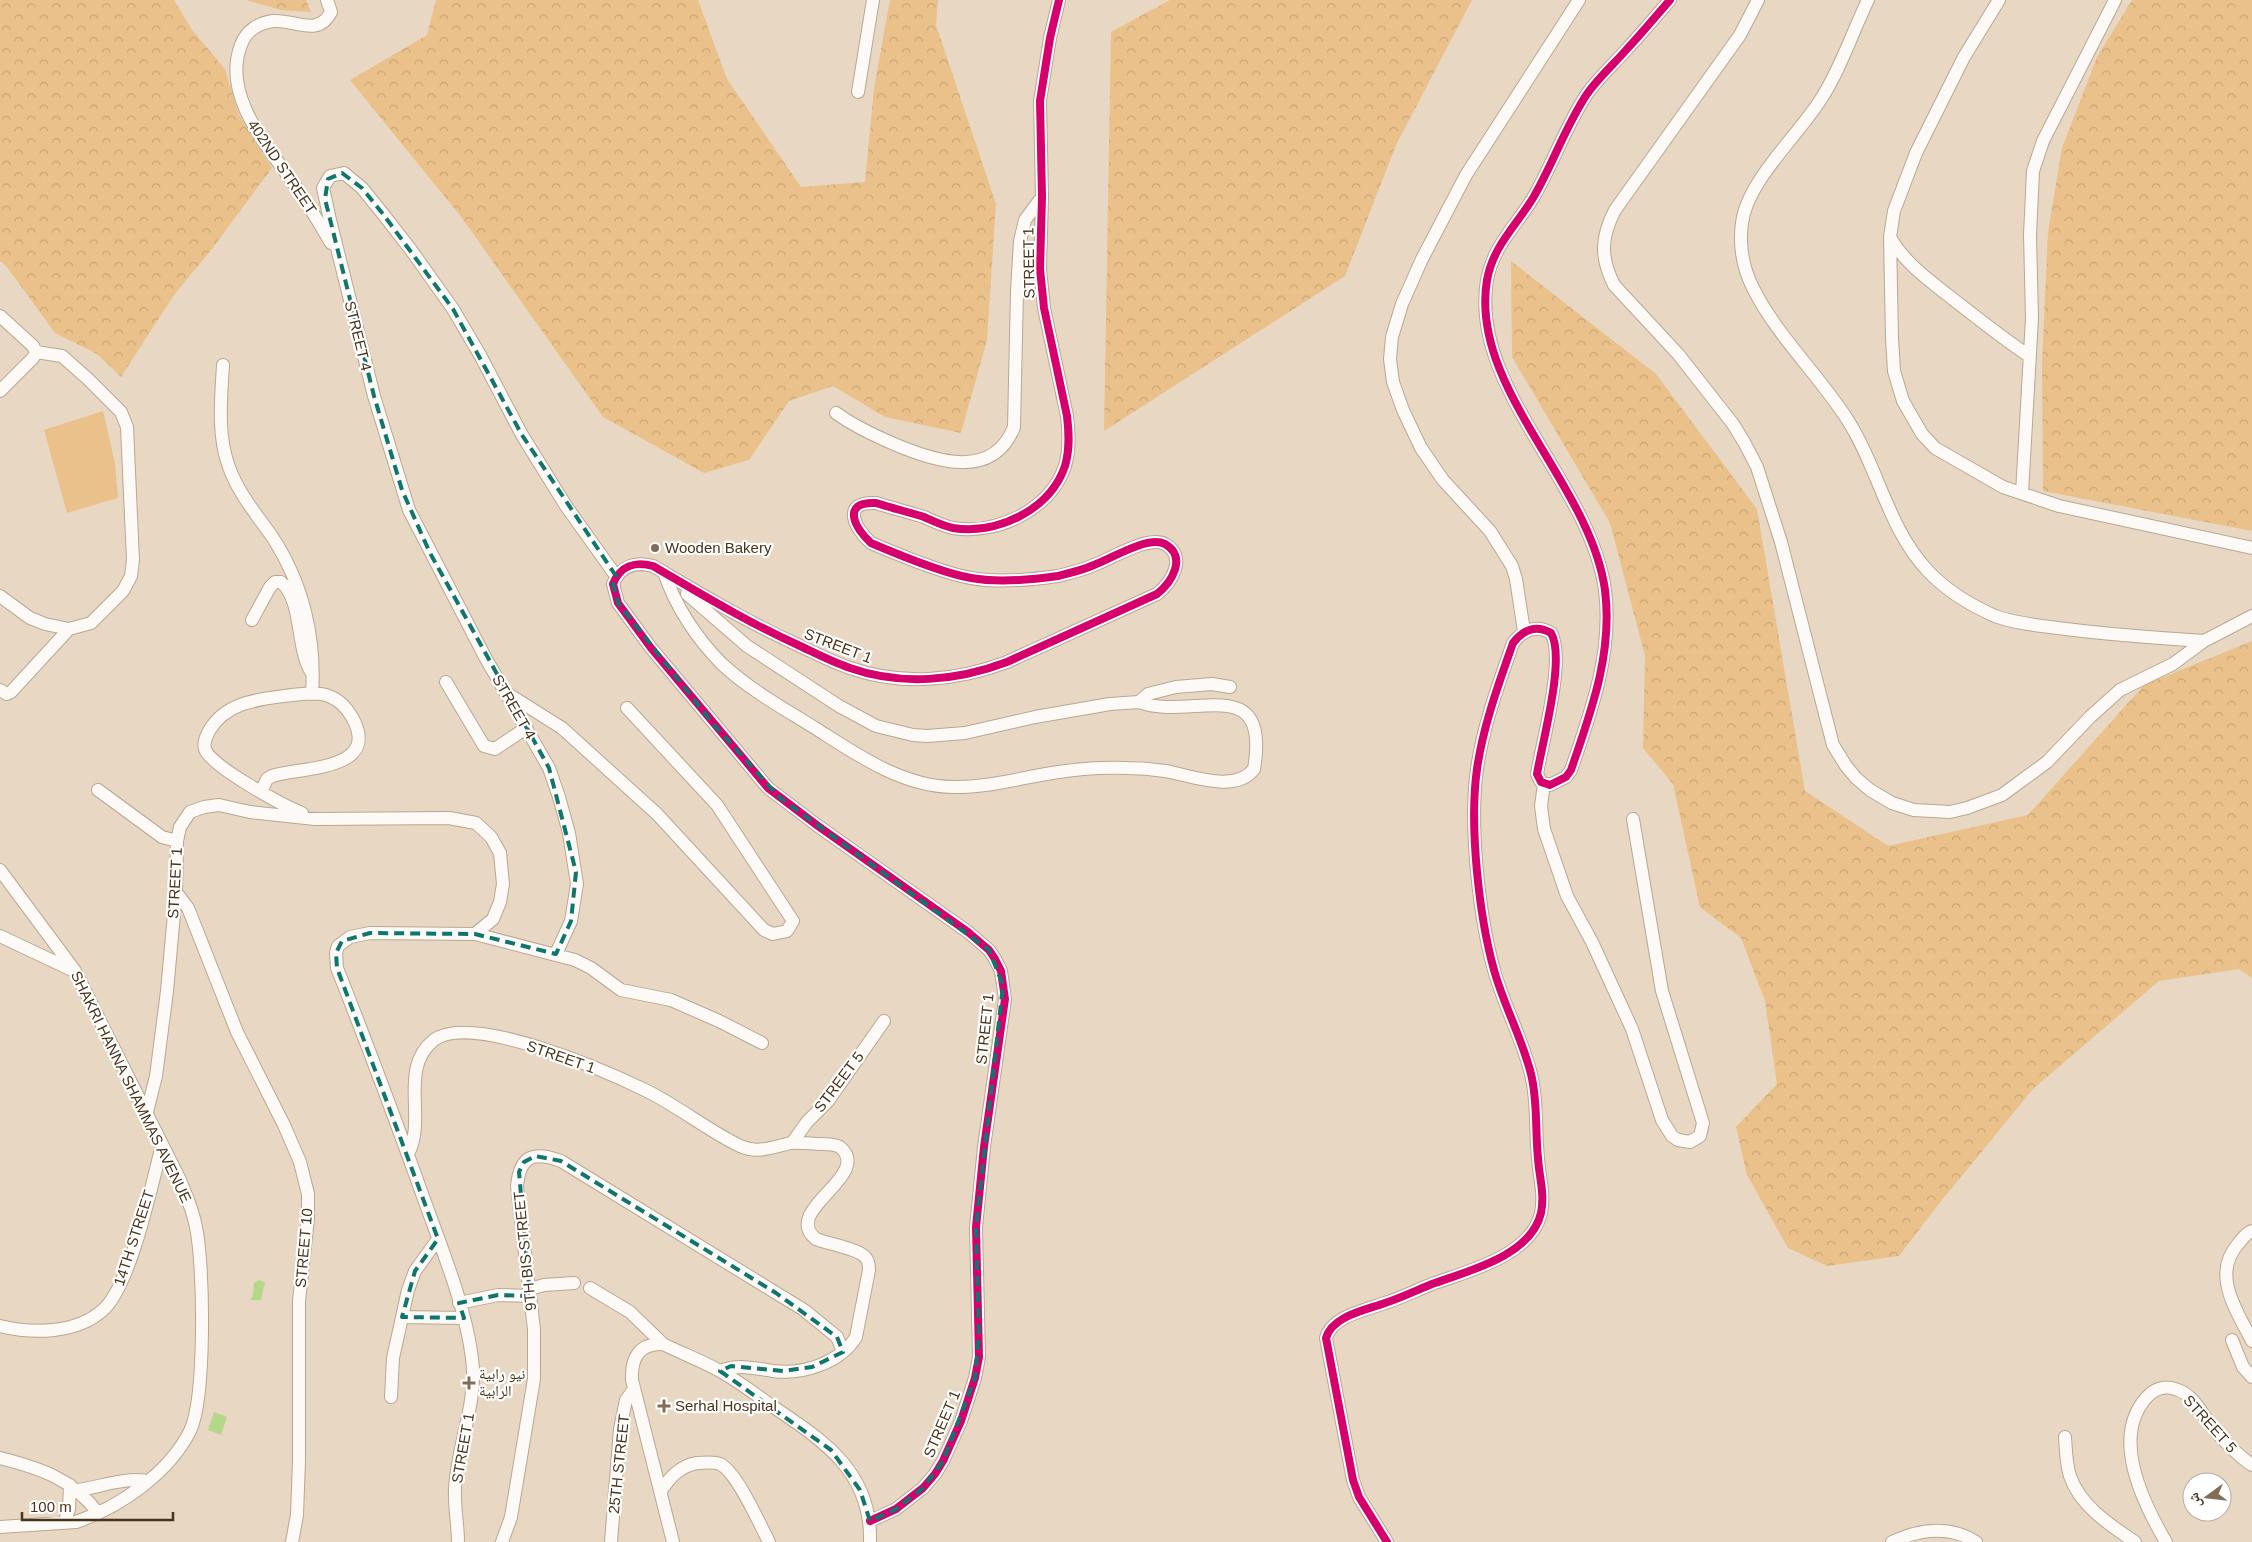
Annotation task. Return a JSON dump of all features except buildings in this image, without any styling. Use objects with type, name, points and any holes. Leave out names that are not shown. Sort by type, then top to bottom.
[{"type":"street","name":"402ND STREET","points":[[328,0],[331,12],[327,20],[321,24],[306,25],[274,21],[262,24],[252,29],[245,36],[237,56],[241,96],[253,126],[317,219],[338,255]]},
{"type":"street","points":[[858,92],[873,0]]},
{"type":"street","name":"STREET 1","points":[[870,1521],[896,1509],[909,1500],[935,1474],[956,1436],[975,1378],[979,1334],[976,1283],[976,1227],[984,1147],[1005,999],[1001,971],[989,950],[968,932],[833,837],[768,788],[651,648],[618,603],[613,584],[621,570],[638,564],[653,566],[665,578],[758,627],[843,665],[872,674],[913,679],[937,679],[964,675],[999,665],[1157,594],[1165,587],[1175,570],[1176,559],[1172,551],[1165,544],[1154,542],[1137,546],[1093,566],[1060,575],[1021,580],[988,580],[957,575],[871,543],[855,525],[854,512],[859,506],[867,502],[876,503],[953,528],[986,527],[1001,524],[1017,518],[1042,501],[1059,478],[1068,452],[1069,434],[1061,385],[1041,293],[1040,101],[1050,38],[1059,0]]},
{"type":"street","points":[[1524,631],[1516,578],[1512,566],[1490,531],[1443,480],[1421,448],[1403,410],[1393,382],[1390,359],[1392,337],[1402,304],[1422,259],[1466,175],[1579,0]]},
{"type":"street","points":[[1544,784],[1557,782],[1570,770],[1595,700],[1606,638],[1605,590],[1598,560],[1576,508],[1561,478],[1512,395],[1494,355],[1486,316],[1487,282],[1493,256],[1532,198],[1587,95],[1670,0]]},
{"type":"street","points":[[1758,0],[1740,35],[1615,210],[1608,223],[1603,255],[1607,271],[1614,285],[1666,341],[1733,424],[1757,467],[1781,542],[1830,736],[1846,766],[1856,778],[1883,798],[1914,810],[1950,812],[1986,802],[2002,795],[2047,762],[2090,717],[2120,690],[2173,664],[2204,641],[2252,616]]},
{"type":"street","points":[[1868,0],[1840,65],[1822,99],[1749,196],[1743,215],[1741,236],[1744,268],[1753,288],[1784,337],[1848,420],[1865,450],[1896,522],[1927,570],[1946,587],[1996,616],[2019,622],[2122,636],[2204,641]]},
{"type":"street","points":[[1999,0],[1964,58],[1916,153],[1894,211],[1890,237],[1894,371],[1903,401],[1922,434],[1935,448],[2003,487],[2077,510],[2252,548]]},
{"type":"street","points":[[2022,493],[2032,318],[2030,202],[2032,171],[2043,141],[2115,0]]},
{"type":"street","name":"STREET 4","points":[[556,954],[571,921],[576,897],[576,872],[569,833],[554,780],[480,648],[409,510],[374,396],[338,255],[323,188],[330,176],[342,173],[362,188],[412,250],[453,309],[480,355],[522,436],[566,506],[616,576]]},
{"type":"street","points":[[836,413],[865,431],[936,460],[953,463],[979,459],[995,454],[1004,447],[1014,427],[1020,241],[1025,220],[1042,197]]},
{"type":"street","points":[[1890,237],[1900,254],[1915,269],[1999,336],[2029,356]]},
{"type":"street","points":[[0,316],[33,346],[36,352]]},
{"type":"street","points":[[0,391],[33,358],[36,352]]},
{"type":"street","points":[[0,596],[30,618],[45,624],[69,629],[92,623],[123,591],[131,576],[133,538],[126,427],[121,412],[62,356],[36,352]]},
{"type":"street","points":[[223,365],[221,426],[229,467],[246,499],[274,539],[298,586],[312,643],[312,694]]},
{"type":"street","points":[[665,578],[695,600],[747,646],[769,662],[858,718],[876,726],[895,732],[926,736],[951,735],[1035,717],[1110,704],[1139,702],[1159,708],[1215,704],[1244,710],[1249,715],[1254,733],[1254,769],[1247,776],[1222,782],[1208,781],[1166,771],[1124,768],[1054,772],[984,786],[950,787],[916,782],[857,754],[742,682],[721,662],[702,639],[678,606],[665,578]]},
{"type":"street","points":[[252,620],[270,586],[275,582],[282,582],[292,599],[304,658],[313,676]]},
{"type":"street","points":[[1387,1542],[1363,1504],[1353,1480],[1326,1338],[1328,1332],[1333,1325],[1361,1311],[1472,1271],[1509,1253],[1527,1238],[1535,1228],[1540,1214],[1542,1181],[1538,1162],[1534,1090],[1519,1035],[1499,988],[1490,954],[1479,886],[1475,832],[1477,769],[1487,725],[1513,643],[1519,634],[1524,631],[1538,628],[1545,629],[1551,633],[1555,642],[1553,686],[1537,774],[1544,784]]},
{"type":"street","points":[[0,690],[7,694],[12,692],[69,629]]},
{"type":"street","points":[[446,682],[484,746],[495,748],[526,728]]},
{"type":"street","points":[[1139,702],[1148,694],[1176,687],[1212,684],[1230,687]]},
{"type":"street","points":[[506,693],[562,728],[657,814],[764,930],[773,934],[787,931],[793,922],[717,805],[627,708]]},
{"type":"street","points":[[261,792],[267,779],[272,776],[342,761],[354,753],[359,740],[355,724],[338,700],[325,694],[312,694],[257,699],[236,706],[214,722],[205,739],[205,749],[210,758],[261,792],[284,806],[315,819],[449,818],[471,822],[482,828],[500,853],[503,884],[500,902],[493,919],[474,934]]},
{"type":"street","points":[[1544,784],[1541,806],[1543,824],[1567,896],[1592,942],[1628,1020],[1662,1120],[1672,1136],[1678,1140],[1690,1142],[1700,1136],[1703,1124],[1662,991],[1633,819]]},
{"type":"street","points":[[98,790],[162,837],[177,841]]},
{"type":"street","name":"STREET 1","points":[[147,1112],[153,1094],[159,1054],[176,892],[177,841],[180,827],[190,812],[219,805],[250,812],[315,819]]},
{"type":"street","name":"SHAKRI HANNA SHAMMAS AVENUE","points":[[0,870],[75,971],[180,1180],[196,1226],[201,1289],[200,1358],[197,1399],[190,1430],[174,1456],[127,1498],[76,1522],[0,1527]]},
{"type":"street","name":"STREET 10","points":[[176,892],[188,908],[237,1032],[284,1125],[300,1162],[308,1194],[308,1218],[299,1301],[299,1460],[297,1515],[292,1542]]},
{"type":"street","name":"STREET 1","points":[[458,1542],[455,1489],[472,1398],[473,1378],[472,1358],[464,1318],[408,1154],[337,968],[336,953],[338,946],[350,937],[370,933],[474,934]]},
{"type":"street","points":[[474,934],[575,960],[591,968],[621,990],[671,1000],[719,1021],[762,1043]]},
{"type":"street","points":[[0,936],[75,971]]},
{"type":"street","name":"STREET 5","points":[[792,1143],[807,1122],[828,1101],[884,1021]]},
{"type":"street","name":"STREET 1","points":[[408,1154],[414,1138],[416,1066],[433,1041],[447,1033],[457,1032],[487,1035],[570,1057],[645,1090],[718,1134],[750,1150],[777,1148],[792,1143],[837,1145],[843,1149],[848,1159],[843,1174],[810,1214],[807,1227],[810,1234],[816,1239],[863,1255],[868,1261],[869,1270],[856,1338],[843,1352]]},
{"type":"street","name":"14TH STREET","points":[[0,1326],[29,1330],[57,1329],[83,1321],[103,1310],[117,1293],[126,1269],[162,1145]]},
{"type":"street","name":"9TH BIS STREET","points":[[502,1542],[511,1517],[532,1399],[534,1329],[518,1186],[519,1172],[527,1159],[535,1156],[546,1156],[561,1161],[627,1200],[804,1310],[837,1337],[843,1352]]},
{"type":"street","points":[[2252,1231],[2228,1259],[2225,1274],[2231,1299],[2252,1341]]},
{"type":"street","points":[[391,1397],[392,1366],[408,1290],[415,1271],[438,1239]]},
{"type":"street","points":[[459,1303],[498,1295],[530,1293],[544,1285],[574,1283]]},
{"type":"street","points":[[590,1288],[630,1312],[662,1344],[720,1371],[819,1438],[842,1462],[860,1490],[870,1521],[870,1542]]},
{"type":"street","points":[[402,1317],[464,1318]]},
{"type":"street","points":[[2232,1340],[2243,1367],[2252,1377]]},
{"type":"street","points":[[662,1344],[644,1347],[638,1354],[631,1371],[674,1542]]},
{"type":"street","points":[[720,1371],[731,1366],[792,1371],[818,1365],[843,1352]]},
{"type":"street","name":"STREET 5","points":[[2166,1542],[2144,1502],[2131,1452],[2132,1424],[2142,1402],[2152,1391],[2166,1387],[2178,1390],[2192,1399],[2212,1427],[2242,1459],[2252,1465]]},
{"type":"street","name":"25TH STREET","points":[[611,1542],[620,1428],[626,1400],[634,1389]]},
{"type":"street","points":[[2065,1437],[2068,1469],[2078,1494],[2102,1518],[2135,1542]]},
{"type":"street","points":[[0,1458],[54,1476],[74,1488],[98,1513]]},
{"type":"street","points":[[661,1491],[669,1479],[683,1468],[706,1462],[720,1464],[737,1482],[769,1542]]},
{"type":"street","points":[[74,1488],[126,1480],[147,1480]]},
{"type":"street","points":[[64,1523],[70,1510],[74,1488]]},
{"type":"street","points":[[1892,1542],[1928,1531],[1942,1530],[1955,1532],[1976,1542]]},
{"type":"highlighted area","points":[[342,173],[362,188],[453,309],[522,435],[616,576],[613,584],[618,603],[714,725],[779,797],[989,950],[1003,985],[976,1227],[979,1334],[975,1378],[943,1461],[923,1488],[896,1509],[870,1521],[860,1490],[831,1450],[720,1371],[731,1366],[783,1371],[812,1367],[843,1352],[837,1337],[776,1293],[561,1161],[535,1156],[524,1162],[519,1172],[530,1296],[498,1295],[459,1303],[464,1318],[402,1317],[415,1271],[438,1239],[337,968],[336,953],[342,941],[370,933],[475,934],[556,954],[571,921],[576,872],[549,768],[430,553],[402,490],[374,396],[325,199],[328,179]]},
{"type":"green space","points":[[0,0],[174,0],[192,30],[225,69],[239,115],[272,168],[212,249],[174,295],[121,377],[97,354],[55,333],[7,267],[0,261]]},
{"type":"green space","points":[[246,0],[306,0],[311,12],[281,10]]},
{"type":"green space","points":[[436,0],[698,0],[727,79],[801,187],[865,182],[874,88],[890,0],[938,0],[936,25],[996,204],[987,340],[961,433],[885,417],[833,386],[789,401],[749,460],[704,473],[603,417],[462,218],[350,80],[427,35]]},
{"type":"green space","points":[[1170,0],[1472,0],[1397,143],[1345,276],[1104,431],[1111,32]]},
{"type":"green space","points":[[2132,0],[2252,0],[2252,531],[2043,491],[2042,363],[2048,232],[2062,148],[2097,57]]},
{"type":"green space","points":[[1511,261],[1656,374],[1757,509],[1805,791],[1888,846],[2028,815],[2144,685],[2252,641],[2252,978],[2239,969],[2159,981],[2033,1089],[1899,1256],[1827,1266],[1788,1248],[1747,1175],[1736,1127],[1777,1084],[1765,1001],[1741,938],[1700,907],[1673,784],[1643,748],[1645,656],[1610,523],[1512,357]]},
{"type":"green space","points":[[103,411],[115,463],[118,498],[67,513],[44,430]]},
{"type":"shaded area","points":[[259,1280],[265,1282],[261,1300],[250,1300],[253,1296],[254,1283]]},
{"type":"shaded area","points":[[214,1412],[227,1417],[221,1435],[208,1430]]},
{"type":"cycle path","points":[[870,1521],[896,1509],[923,1488],[935,1474],[961,1421],[975,1378],[979,1357],[976,1227],[984,1147],[1005,999],[1001,971],[989,950],[968,932],[818,826],[768,788],[651,648],[618,603],[613,584],[620,573],[629,566],[640,564],[653,566],[742,617],[830,660],[869,674],[909,679],[929,679],[969,673],[1007,662],[1157,594],[1172,577],[1175,570],[1175,556],[1172,549],[1158,542],[1140,545],[1090,567],[1058,576],[1014,580],[982,580],[960,576],[907,558],[871,543],[860,530],[854,517],[858,506],[876,503],[924,517],[953,528],[970,529],[1004,523],[1035,507],[1058,482],[1065,466],[1069,441],[1067,416],[1044,308],[1040,269],[1042,197],[1040,101],[1050,38],[1059,0]]},
{"type":"cycle path","points":[[1387,1542],[1359,1497],[1353,1480],[1326,1338],[1329,1330],[1342,1319],[1480,1267],[1512,1251],[1535,1228],[1541,1213],[1542,1192],[1537,1148],[1536,1106],[1531,1074],[1494,970],[1480,897],[1474,816],[1477,769],[1487,721],[1513,643],[1525,632],[1540,629],[1551,633],[1555,645],[1556,661],[1552,701],[1537,774],[1541,782],[1550,785],[1566,777],[1571,770],[1593,704],[1606,637],[1607,613],[1605,590],[1595,550],[1578,511],[1512,397],[1496,359],[1486,320],[1487,280],[1494,257],[1533,198],[1572,119],[1587,94],[1670,0]]},
{"type":"place","name":"Wooden Bakery","points":[[655,548]]},
{"type":"place","name":"نيو رابية الرابية","points":[[469,1383]]},
{"type":"place","name":"Serhal Hospital","points":[[664,1406]]}]
